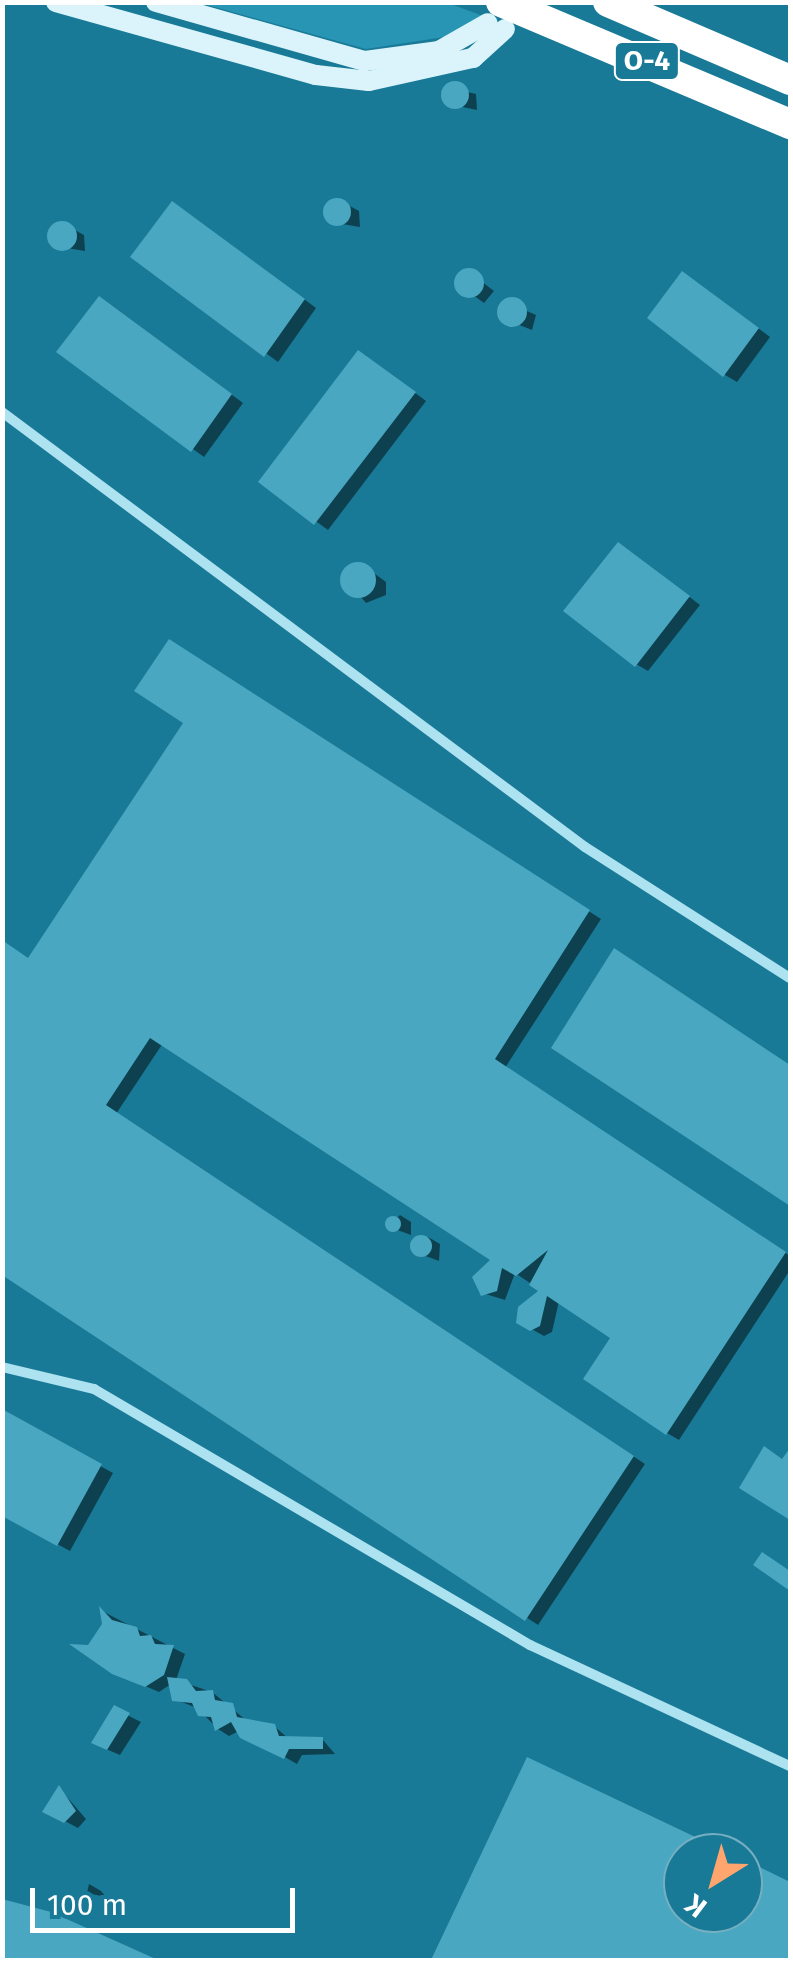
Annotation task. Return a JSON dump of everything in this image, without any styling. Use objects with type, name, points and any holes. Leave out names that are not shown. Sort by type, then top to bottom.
[{"type":"highway","name":"O-4","points":[[608,2],[790,80]]},
{"type":"highway","name":"O-4","points":[[498,18],[790,124]]},
{"type":"main road","points":[[56,2],[316,75],[369,81],[473,58],[498,18]]},
{"type":"main road","points":[[156,2],[365,61],[439,51],[498,18]]},
{"type":"street","points":[[2,412],[586,847],[790,978]]},
{"type":"street","points":[[2,1367],[94,1389],[530,1645],[790,1766]]},
{"type":"shaded area","points":[[200,3],[448,3],[483,16],[444,37],[366,49]]},
{"type":"building","points":[[455,81],[465,85],[469,95],[465,105],[455,109],[445,105],[441,95],[445,85]]},
{"type":"building","points":[[337,198],[347,202],[351,212],[347,222],[337,226],[327,222],[323,212],[327,202]]},
{"type":"building","points":[[172,201],[305,299],[264,357],[130,257]]},
{"type":"building","points":[[62,221],[72,226],[77,236],[72,246],[62,251],[52,246],[47,236],[52,226]]},
{"type":"building","points":[[469,268],[479,273],[484,283],[479,293],[469,298],[459,293],[454,283],[459,273]]},
{"type":"building","points":[[682,271],[759,328],[723,377],[647,318]]},
{"type":"building","points":[[99,296],[232,394],[191,452],[56,352]]},
{"type":"building","points":[[512,297],[522,302],[527,312],[522,322],[512,327],[502,322],[497,312],[502,302]]},
{"type":"building","points":[[358,350],[416,392],[314,525],[258,482]]},
{"type":"building","points":[[618,542],[690,596],[635,667],[563,611]]},
{"type":"building","points":[[358,562],[371,567],[376,580],[371,593],[358,598],[345,593],[340,580],[345,567]]},
{"type":"building","points":[[169,639],[590,910],[495,1059],[786,1252],[666,1435],[583,1379],[610,1338],[547,1296],[540,1326],[530,1331],[516,1323],[518,1307],[538,1291],[529,1285],[548,1250],[516,1276],[502,1268],[497,1291],[481,1296],[472,1277],[490,1260],[150,1038],[106,1105],[634,1456],[525,1621],[2,1275],[2,940],[28,958],[183,723],[134,691]]},
{"type":"building","points":[[614,948],[790,1065],[790,1206],[551,1048]]},
{"type":"building","points":[[393,1216],[401,1224],[393,1232],[385,1224]]},
{"type":"building","points":[[421,1235],[429,1238],[429,1254],[421,1257],[413,1254],[410,1246],[413,1238]]},
{"type":"building","points":[[2,1409],[102,1464],[57,1546],[2,1516]]},
{"type":"building","points":[[764,1446],[782,1459],[790,1448],[790,1520],[739,1488]]},
{"type":"building","points":[[762,1552],[790,1571],[790,1591],[753,1565]]},
{"type":"building","points":[[99,1606],[112,1620],[137,1627],[140,1636],[151,1635],[155,1644],[174,1645],[164,1675],[145,1687],[112,1674],[69,1644],[88,1645],[102,1624]]},
{"type":"building","points":[[167,1677],[187,1679],[196,1691],[213,1690],[215,1700],[233,1703],[237,1717],[275,1724],[279,1736],[323,1737],[323,1749],[289,1749],[284,1759],[240,1738],[231,1722],[215,1731],[211,1717],[198,1716],[192,1703],[172,1701]]},
{"type":"building","points":[[114,1705],[130,1713],[107,1750],[91,1743]]},
{"type":"building","points":[[527,1757],[687,1833],[663,1833],[663,1933],[763,1933],[763,1869],[790,1882],[790,1960],[431,1960]]},
{"type":"building","points":[[59,1785],[76,1811],[64,1823],[42,1812]]},
{"type":"building","points":[[2,1899],[51,1912],[158,1960],[2,1960]]}]
